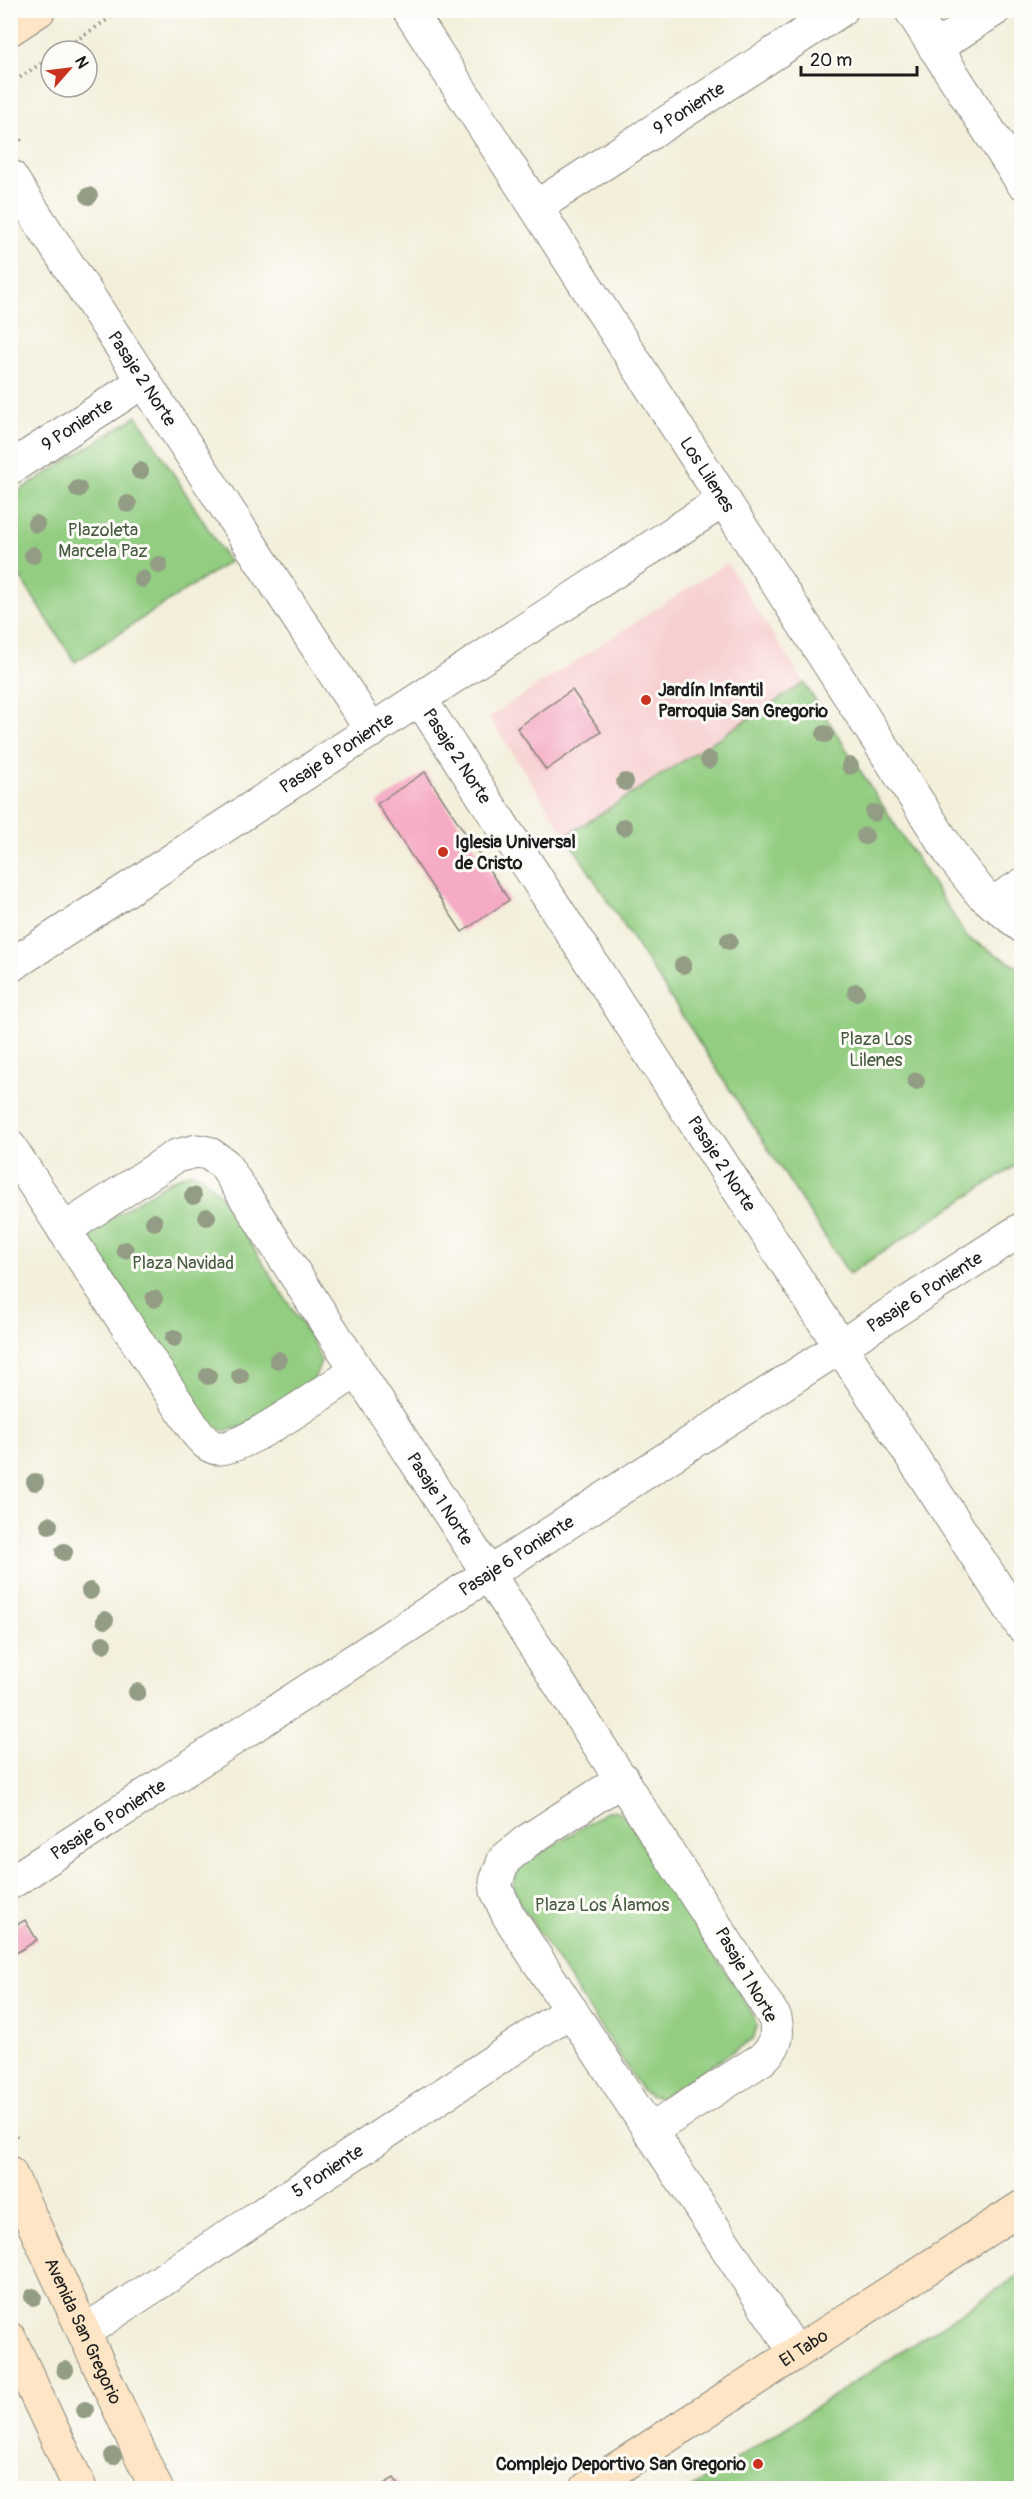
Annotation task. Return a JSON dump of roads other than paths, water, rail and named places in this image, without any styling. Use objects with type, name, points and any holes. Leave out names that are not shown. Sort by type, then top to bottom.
[{"type":"street","points":[[10,29],[39,10]]},
{"type":"street","name":"Los Lilenes","points":[[408,10],[955,861],[969,880],[1022,926]]},
{"type":"street","name":"9 Poniente","points":[[536,207],[841,10]]},
{"type":"street","points":[[911,10],[1022,182]]},
{"type":"street","points":[[935,48],[994,10]]},
{"type":"street","name":"Pasaje 2 Norte","points":[[10,176],[372,731]]},
{"type":"street","name":"9 Poniente","points":[[10,468],[144,381]]},
{"type":"street","name":"Pasaje 8 Poniente","points":[[10,966],[724,500]]},
{"type":"street","name":"Pasaje 2 Norte","points":[[420,699],[1022,1626]]},
{"type":"street","points":[[993,903],[1022,885]]},
{"type":"street","points":[[10,1147],[197,1433],[210,1446],[223,1449],[250,1438],[357,1370]]},
{"type":"street","name":"Pasaje 1 Norte","points":[[64,1230],[176,1156],[188,1151],[208,1153],[224,1164],[776,2018],[776,2044],[762,2059],[650,2131]]},
{"type":"street","name":"Pasaje 6 Poniente","points":[[10,1883],[1022,1229]]},
{"type":"street","points":[[623,1779],[512,1852],[498,1869],[497,1891],[508,1916],[796,2353]]},
{"type":"street","name":"5 Poniente","points":[[84,2332],[571,2010]]},
{"type":"street","name":"Avenida San Gregorio","points":[[10,2173],[156,2488]]},
{"type":"street","name":"El Tabo","points":[[586,2488],[1022,2207]]},
{"type":"street","points":[[10,2338],[80,2488]]},
{"type":"place","name":"Jardín Infantil Parroquia San Gregorio","points":[[646,700]]},
{"type":"place","name":"Iglesia Universal de Cristo","points":[[443,852]]},
{"type":"place","name":"Complejo Deportivo San Gregorio","points":[[758,2464]]},
{"type":"park label","name":"Plazoleta Marcela Paz","points":[[103,540]]},
{"type":"park label","name":"Plaza Los Lilenes","points":[[876,1049]]},
{"type":"park label","name":"Plaza Navidad","points":[[183,1263]]},
{"type":"park label","name":"Plaza Los Álamos","points":[[602,1905]]}]
